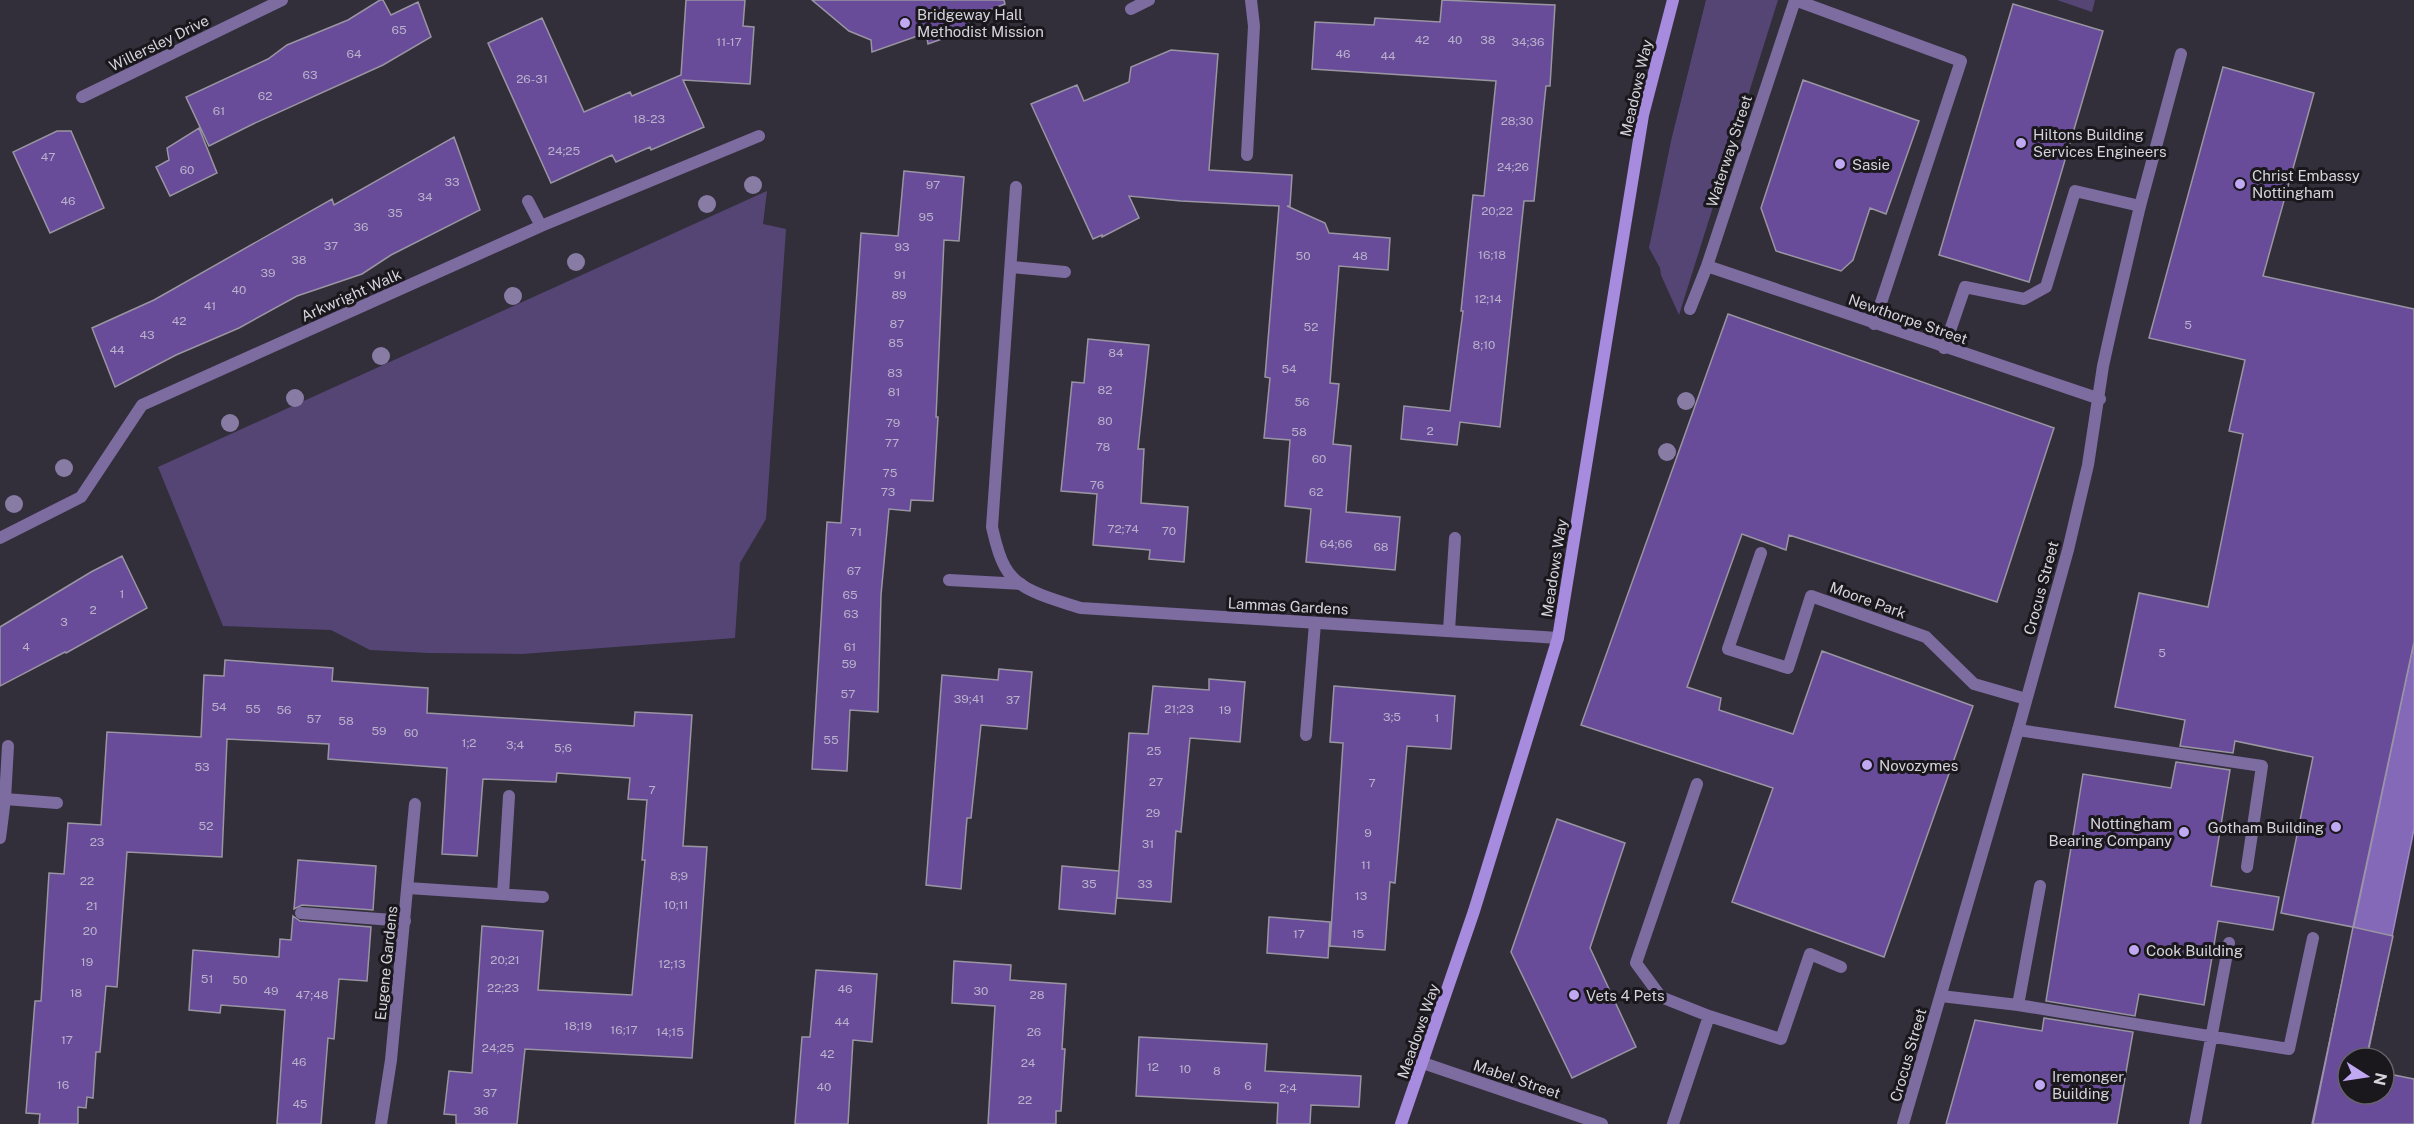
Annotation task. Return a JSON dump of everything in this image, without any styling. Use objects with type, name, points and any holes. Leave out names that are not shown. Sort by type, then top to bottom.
[{"type":"street","name":"Willersley Drive","points":[[82,97],[282,0]]},
{"type":"street","points":[[1131,9],[1149,0]]},
{"type":"street","points":[[1247,155],[1254,26],[1251,0]]},
{"type":"street","name":"Meadows Way","points":[[1401,1124],[1474,911],[1558,638],[1643,115],[1673,0]]},
{"type":"street","points":[[1795,0],[1961,60],[1874,324]]},
{"type":"street","name":"Waterway Street","points":[[1690,309],[1707,266],[1795,0]]},
{"type":"street","name":"Crocus Street","points":[[1903,1124],[2018,730],[2083,486],[2100,399],[2105,355],[2140,206],[2181,54]]},
{"type":"street","name":"Arkwright Walk","points":[[0,538],[81,497],[142,405],[541,226],[759,136]]},
{"type":"street","name":"Lammas Gardens","points":[[1016,187],[992,527],[1005,568],[1021,584],[1050,598],[1081,608],[1558,638]]},
{"type":"street","points":[[1944,348],[1965,286],[2024,299],[2046,287],[2075,191],[2140,206]]},
{"type":"street","points":[[528,201],[541,226]]},
{"type":"street","name":"Newthorpe Street","points":[[1707,266],[2100,399]]},
{"type":"street","points":[[1011,267],[1065,272]]},
{"type":"street","points":[[1449,630],[1455,538]]},
{"type":"street","name":"Moore Park","points":[[1761,553],[1728,649],[1788,668],[1811,596],[1926,637],[1974,684],[2026,699]]},
{"type":"street","name":"Lammas Gardens","points":[[948,580],[1021,584]]},
{"type":"street","points":[[1306,735],[1315,623]]},
{"type":"street","points":[[2018,730],[2262,766],[2247,867]]},
{"type":"street","points":[[0,838],[8,746]]},
{"type":"street","points":[[1697,784],[1636,963],[1661,997],[1709,1017],[1781,1039],[1810,954],[1841,967]]},
{"type":"street","points":[[503,894],[509,796]]},
{"type":"street","points":[[5,799],[57,803]]},
{"type":"street","name":"Eugene Gardens","points":[[381,1124],[391,1060],[415,804]]},
{"type":"street","points":[[2018,1005],[2040,886]]},
{"type":"street","points":[[408,888],[543,897]]},
{"type":"street","points":[[301,912],[405,921]]},
{"type":"street","points":[[1941,996],[2018,1005],[2289,1049],[2313,938]]},
{"type":"street","points":[[2194,1124],[2229,943]]},
{"type":"street","points":[[1672,1124],[1709,1017]]},
{"type":"street","name":"Mabel Street","points":[[1423,1063],[1602,1124]]},
{"type":"shaded area","points":[[1706,0],[1778,0],[1679,315],[1660,268],[1649,248],[1671,141]]},
{"type":"shaded area","points":[[2057,0],[2095,0],[2092,12]]},
{"type":"shaded area","points":[[767,191],[763,224],[786,229],[766,519],[740,563],[735,638],[522,654],[429,653],[370,650],[331,630],[223,626],[158,467]]},
{"type":"shaded area","points":[[2414,642],[2414,829],[2369,1046],[2336,1046],[2336,1106],[2350,1106],[2354,1124],[2312,1124]]},
{"type":"building","points":[[383,0],[391,15],[418,2],[431,37],[383,65],[209,146],[186,97],[268,59],[287,45],[348,20]]},
{"type":"building","points":[[686,0],[745,0],[743,26],[754,27],[750,84],[683,80],[704,127],[616,162],[612,155],[551,183],[488,43],[542,18],[584,112],[630,92],[632,96],[681,75]]},
{"type":"building","name":"Bridgeway Hall Methodist Mission","points":[[812,0],[1004,0],[1005,4],[971,17],[970,29],[928,44],[926,33],[872,52],[871,40],[849,31]]},
{"type":"building","points":[[1442,0],[1555,5],[1550,86],[1546,86],[1534,201],[1524,201],[1500,427],[1460,422],[1457,445],[1401,439],[1404,406],[1450,411],[1463,311],[1461,311],[1473,195],[1484,196],[1496,81],[1312,69],[1315,22],[1374,25],[1375,18],[1440,22]]},
{"type":"building","name":"Hiltons Building Services Engineers","points":[[2013,4],[2103,31],[2029,282],[1939,255]]},
{"type":"building","points":[[1171,50],[1218,54],[1209,170],[1292,175],[1290,206],[1287,206],[1325,223],[1329,233],[1390,238],[1388,270],[1339,266],[1330,383],[1339,384],[1333,444],[1351,446],[1346,512],[1400,517],[1395,570],[1306,562],[1311,509],[1285,506],[1290,440],[1264,438],[1270,378],[1265,377],[1279,206],[1129,196],[1139,218],[1102,237],[1102,235],[1093,239],[1031,104],[1077,85],[1084,101],[1129,82],[1131,67]]},
{"type":"building","points":[[2223,67],[2314,93],[2263,276],[2414,309],[2414,642],[2353,927],[2281,913],[2313,757],[2235,741],[2233,753],[2180,746],[2185,720],[2115,707],[2139,593],[2208,607],[2243,434],[2229,431],[2245,360],[2149,338]]},
{"type":"building","name":"Sasie","points":[[1803,80],[1919,121],[1886,214],[1870,208],[1853,260],[1841,271],[1776,251],[1761,208]]},
{"type":"building","points":[[199,128],[217,173],[170,196],[156,167],[169,160],[167,148]]},
{"type":"building","points":[[57,131],[71,131],[104,208],[50,233],[13,152]]},
{"type":"building","points":[[454,137],[480,210],[391,255],[362,274],[297,296],[239,328],[176,355],[115,387],[92,328],[154,300],[332,199],[334,205]]},
{"type":"building","points":[[904,171],[964,177],[959,241],[944,240],[933,501],[911,500],[910,511],[889,509],[881,595],[878,712],[850,710],[847,771],[812,769],[827,522],[841,523],[861,233],[898,236]]},
{"type":"building","points":[[1728,314],[2054,428],[1997,602],[1789,535],[1786,550],[1742,534],[1687,687],[1721,698],[1719,710],[1793,734],[1822,651],[1973,706],[1884,957],[1732,902],[1773,788],[1581,725]]},
{"type":"building","points":[[1088,339],[1149,345],[1138,449],[1144,449],[1141,503],[1188,507],[1184,562],[1149,559],[1150,550],[1093,545],[1097,494],[1061,491],[1072,382],[1084,383]]},
{"type":"building","points":[[122,556],[147,608],[0,686],[0,627]]},
{"type":"building","points":[[225,660],[333,668],[332,681],[428,688],[427,713],[634,726],[635,712],[692,715],[683,846],[707,847],[692,1058],[525,1049],[517,1124],[456,1124],[456,1115],[444,1114],[449,1071],[472,1073],[482,926],[543,931],[538,990],[632,995],[645,860],[642,860],[647,800],[628,799],[630,778],[557,773],[556,782],[483,779],[477,856],[442,854],[447,768],[328,759],[329,744],[227,739],[222,857],[127,852],[117,987],[106,986],[100,1052],[96,1052],[93,1098],[87,1097],[86,1108],[78,1107],[78,1124],[39,1124],[40,1114],[26,1113],[35,1001],[41,1001],[49,873],[64,874],[68,823],[101,825],[107,732],[201,737],[204,675],[224,676]]},
{"type":"building","points":[[999,669],[1032,672],[1027,729],[981,725],[971,818],[967,818],[961,889],[926,885],[942,675],[998,680]]},
{"type":"building","points":[[1209,679],[1245,682],[1240,742],[1190,738],[1181,832],[1176,831],[1171,902],[1117,898],[1129,733],[1148,734],[1153,686],[1209,690]]},
{"type":"building","points":[[1334,686],[1455,696],[1451,749],[1407,746],[1395,883],[1390,882],[1385,950],[1330,946],[1343,743],[1330,742]]},
{"type":"building","points":[[2176,762],[2230,770],[2211,886],[2279,897],[2273,930],[2218,921],[2204,1005],[2139,994],[2135,1016],[2046,1001],[2083,774],[2171,788]]},
{"type":"building","points":[[1557,819],[1625,843],[1590,948],[1636,1047],[1572,1078],[1511,952]]},
{"type":"building","points":[[298,860],[376,866],[373,910],[302,905],[294,909]]},
{"type":"building","points":[[1062,866],[1119,871],[1115,914],[1059,909]]},
{"type":"building","points":[[293,916],[300,921],[371,927],[367,981],[339,979],[334,1039],[328,1038],[321,1124],[277,1124],[285,1010],[221,1005],[220,1013],[189,1010],[193,950],[279,957],[280,939],[291,940]]},
{"type":"building","points":[[1269,917],[1330,922],[1328,958],[1267,953]]},
{"type":"building","points":[[2353,927],[2393,936],[2369,1046],[2336,1046],[2336,1106],[2396,1106],[2396,1075],[2414,1079],[2414,1124],[2313,1124]]},
{"type":"building","points":[[954,961],[1011,965],[1010,980],[1066,984],[1061,1111],[1056,1111],[1056,1124],[988,1124],[995,1006],[952,1003]]},
{"type":"building","points":[[816,970],[877,974],[872,1042],[853,1040],[848,1124],[795,1124],[802,1037],[810,1037]]},
{"type":"building","name":"Iremonger Building","points":[[2044,1018],[2133,1032],[2117,1124],[1946,1124],[1975,1020],[2042,1031]]},
{"type":"building","points":[[1139,1037],[1267,1044],[1265,1071],[1361,1076],[1359,1107],[1311,1105],[1310,1124],[1277,1124],[1278,1103],[1136,1096]]},
{"type":"place","name":"Bridgeway Hall Methodist Mission","points":[[905,23]]},
{"type":"place","name":"Hiltons Building Services Engineers","points":[[2021,143]]},
{"type":"place","name":"Sasie","points":[[1840,164]]},
{"type":"place","name":"Christ Embassy Nottingham","points":[[2240,184]]},
{"type":"place","name":"Novozymes","points":[[1867,765]]},
{"type":"place","name":"Gotham Building","points":[[2336,827]]},
{"type":"place","name":"Nottingham Bearing Company","points":[[2184,832]]},
{"type":"place","name":"Cook Building","points":[[2134,950]]},
{"type":"place","name":"Vets 4 Pets","points":[[1574,995]]},
{"type":"place","name":"Iremonger Building","points":[[2040,1085]]}]
